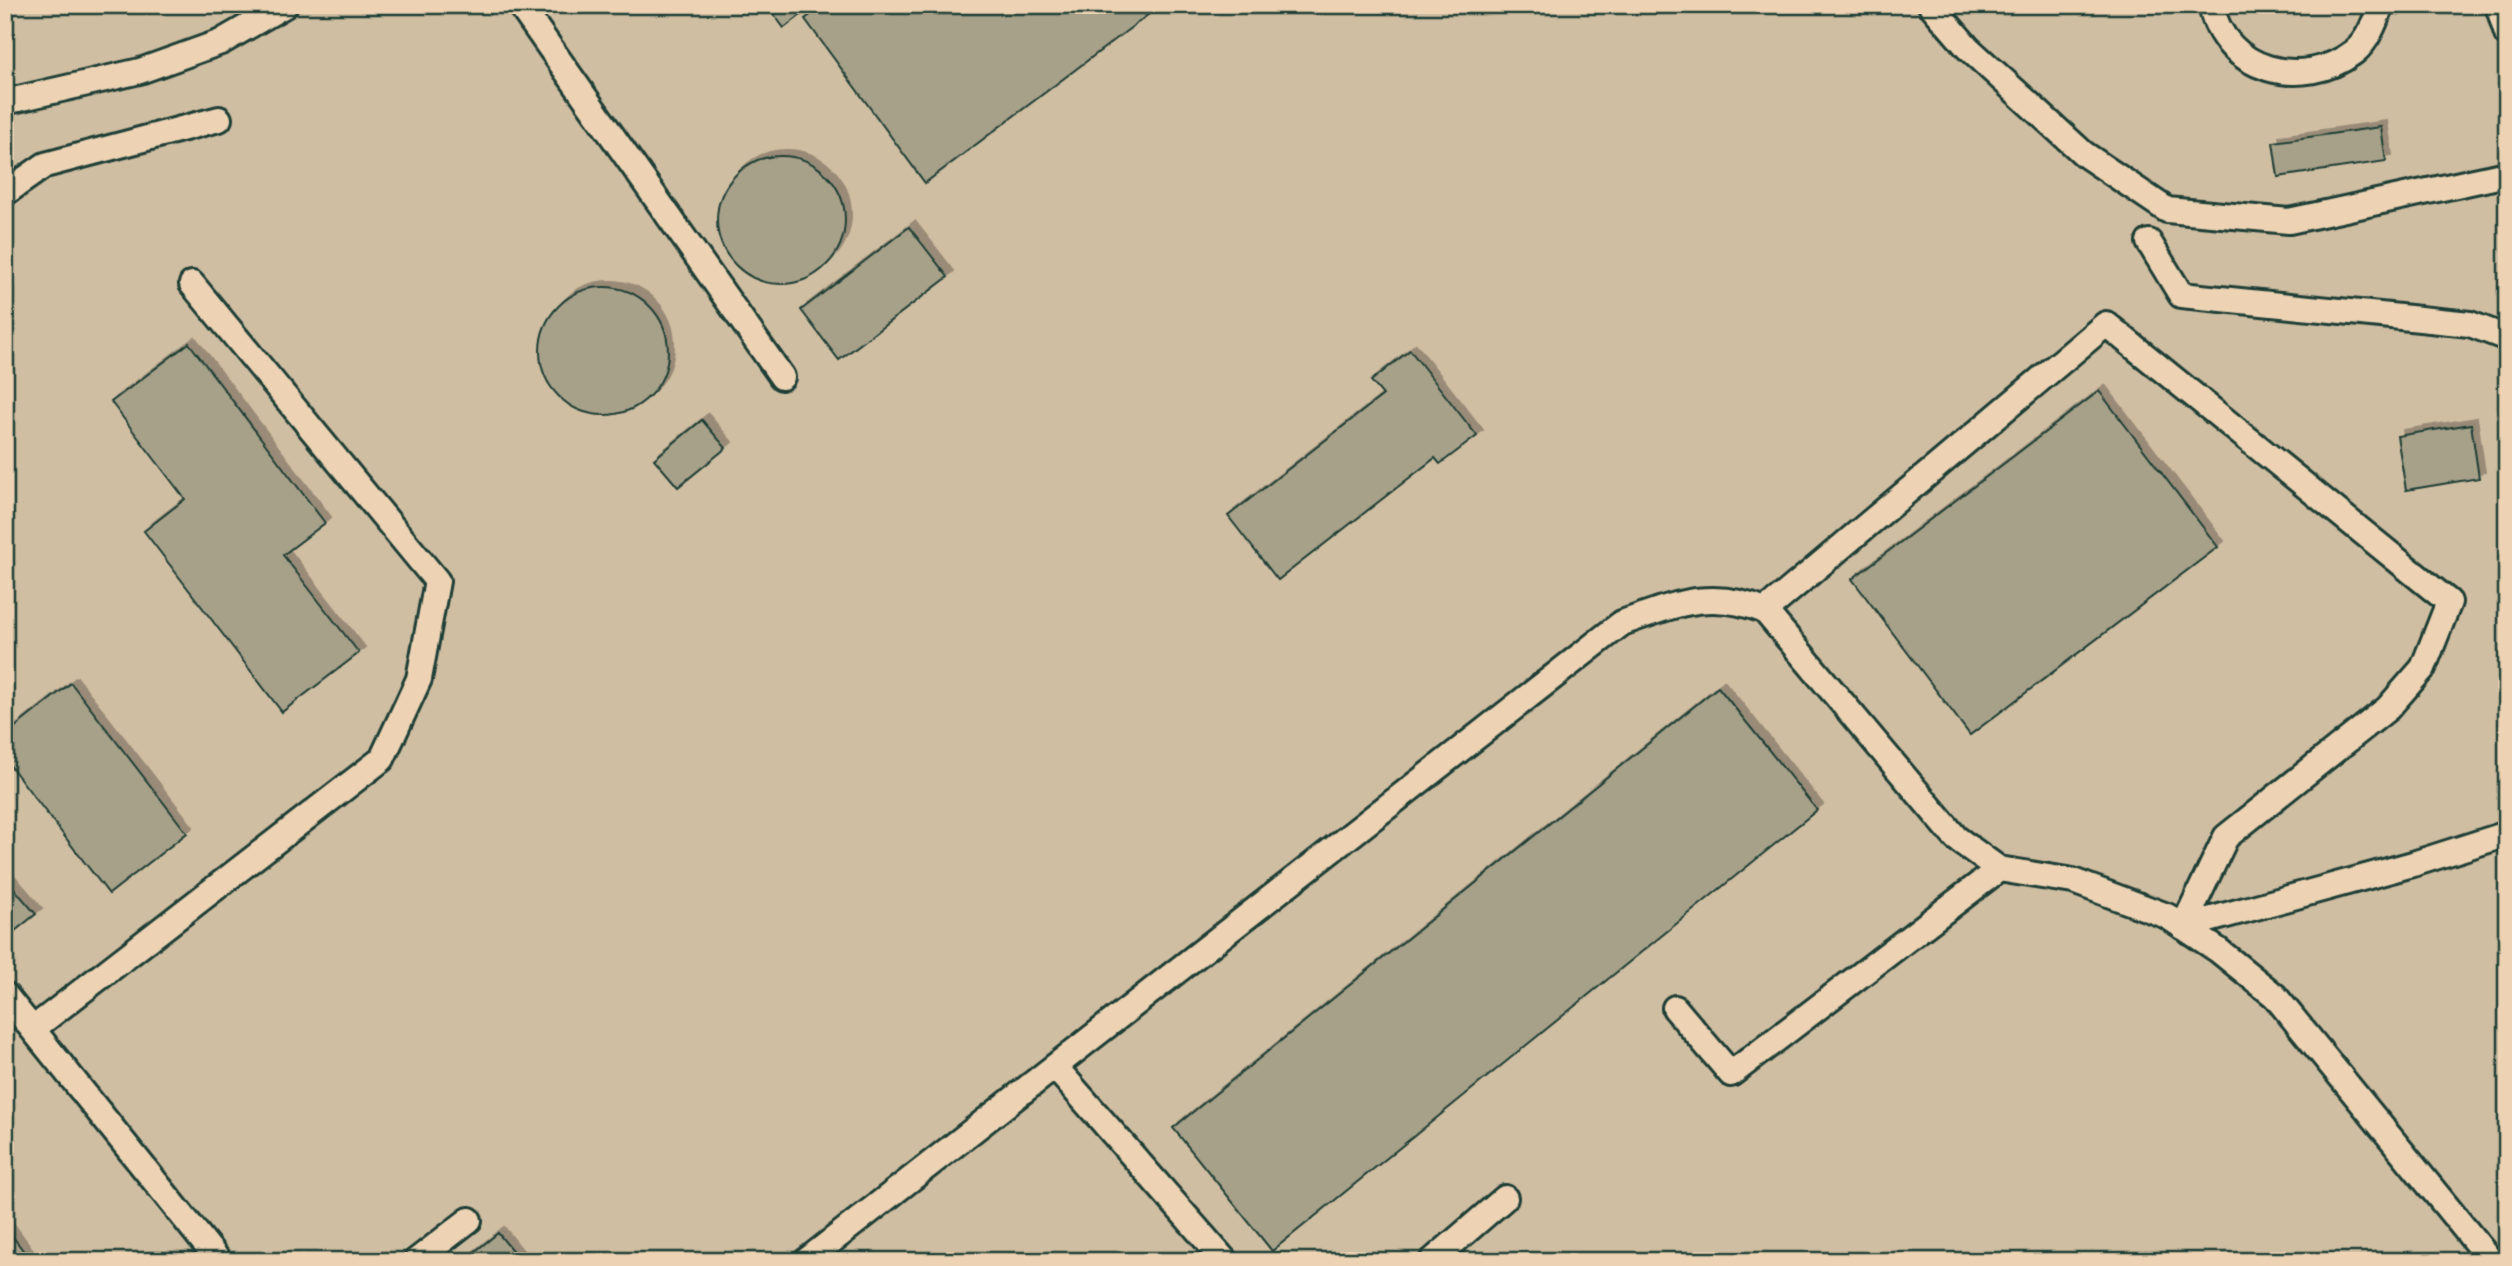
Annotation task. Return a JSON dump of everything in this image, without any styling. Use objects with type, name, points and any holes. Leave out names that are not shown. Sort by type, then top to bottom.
[{"type":"lane","points":[[5,102],[140,71],[220,42],[285,5]]},
{"type":"lane","points":[[520,5],[782,377]]},
{"type":"lane","points":[[1931,5],[1968,48],[2084,154],[2167,210],[2289,221],[2507,174]]},
{"type":"lane","points":[[2211,5],[2213,17],[2227,42],[2249,61],[2275,72],[2304,74],[2332,66],[2356,50],[2373,27],[2381,5]]},
{"type":"lane","points":[[2498,5],[2507,34]]},
{"type":"lane","points":[[5,193],[45,165],[219,119]]},
{"type":"lane","points":[[2149,242],[2181,295],[2470,324],[2507,338]]},
{"type":"lane","points":[[33,1028],[382,759],[419,679],[437,581],[192,284]]},
{"type":"lane","points":[[1765,611],[2106,324],[2449,602],[2423,668],[2388,708],[2226,837],[2183,927]]},
{"type":"lane","points":[[806,1261],[1622,623],[1691,600],[1743,602],[1765,611],[1956,838],[2000,869],[2073,881],[2167,916],[2275,996],[2491,1261]]},
{"type":"lane","points":[[2183,927],[2413,864],[2507,834]]},
{"type":"lane","points":[[1675,1008],[1731,1074],[2000,869]]},
{"type":"lane","points":[[5,995],[219,1261]]},
{"type":"lane","points":[[1055,1067],[1225,1261]]},
{"type":"lane","points":[[1432,1261],[1505,1198]]},
{"type":"lane","points":[[416,1261],[469,1220]]},
{"type":"shaded area","points":[[5,5],[2507,5],[2507,1261],[5,1261]]},
{"type":"building","points":[[767,5],[814,5],[784,28]]},
{"type":"building","points":[[824,5],[1161,5],[925,183],[805,19]]},
{"type":"building","points":[[2381,127],[2386,161],[2278,177],[2273,142]]},
{"type":"building","points":[[781,156],[805,161],[826,175],[840,196],[845,220],[840,244],[826,265],[805,279],[781,284],[757,279],[736,265],[722,244],[717,220],[722,196],[736,175],[757,161]]},
{"type":"building","points":[[909,227],[948,277],[839,360],[801,310]]},
{"type":"building","points":[[604,287],[628,292],[649,306],[663,327],[668,351],[663,375],[649,396],[628,410],[604,415],[580,410],[559,396],[545,375],[540,351],[545,327],[559,306],[580,292]]},
{"type":"building","points":[[189,343],[325,523],[283,555],[359,653],[282,712],[144,531],[185,499],[111,402]]},
{"type":"building","points":[[1410,350],[1477,436],[1440,464],[1435,458],[1278,580],[1228,516],[1383,395],[1371,381]]},
{"type":"building","points":[[2099,391],[2218,547],[1970,735],[1852,579]]},
{"type":"building","points":[[702,420],[726,448],[678,487],[654,459]]},
{"type":"building","points":[[2471,424],[2479,478],[2406,490],[2397,436]]},
{"type":"building","points":[[71,683],[187,833],[109,894],[5,759],[5,735]]},
{"type":"building","points":[[1718,687],[1817,810],[1272,1251],[1173,1128]]},
{"type":"building","points":[[5,878],[36,914],[5,939]]},
{"type":"building","points":[[5,1226],[28,1257],[23,1261],[5,1261]]},
{"type":"building","points":[[498,1233],[519,1259],[463,1261]]}]
